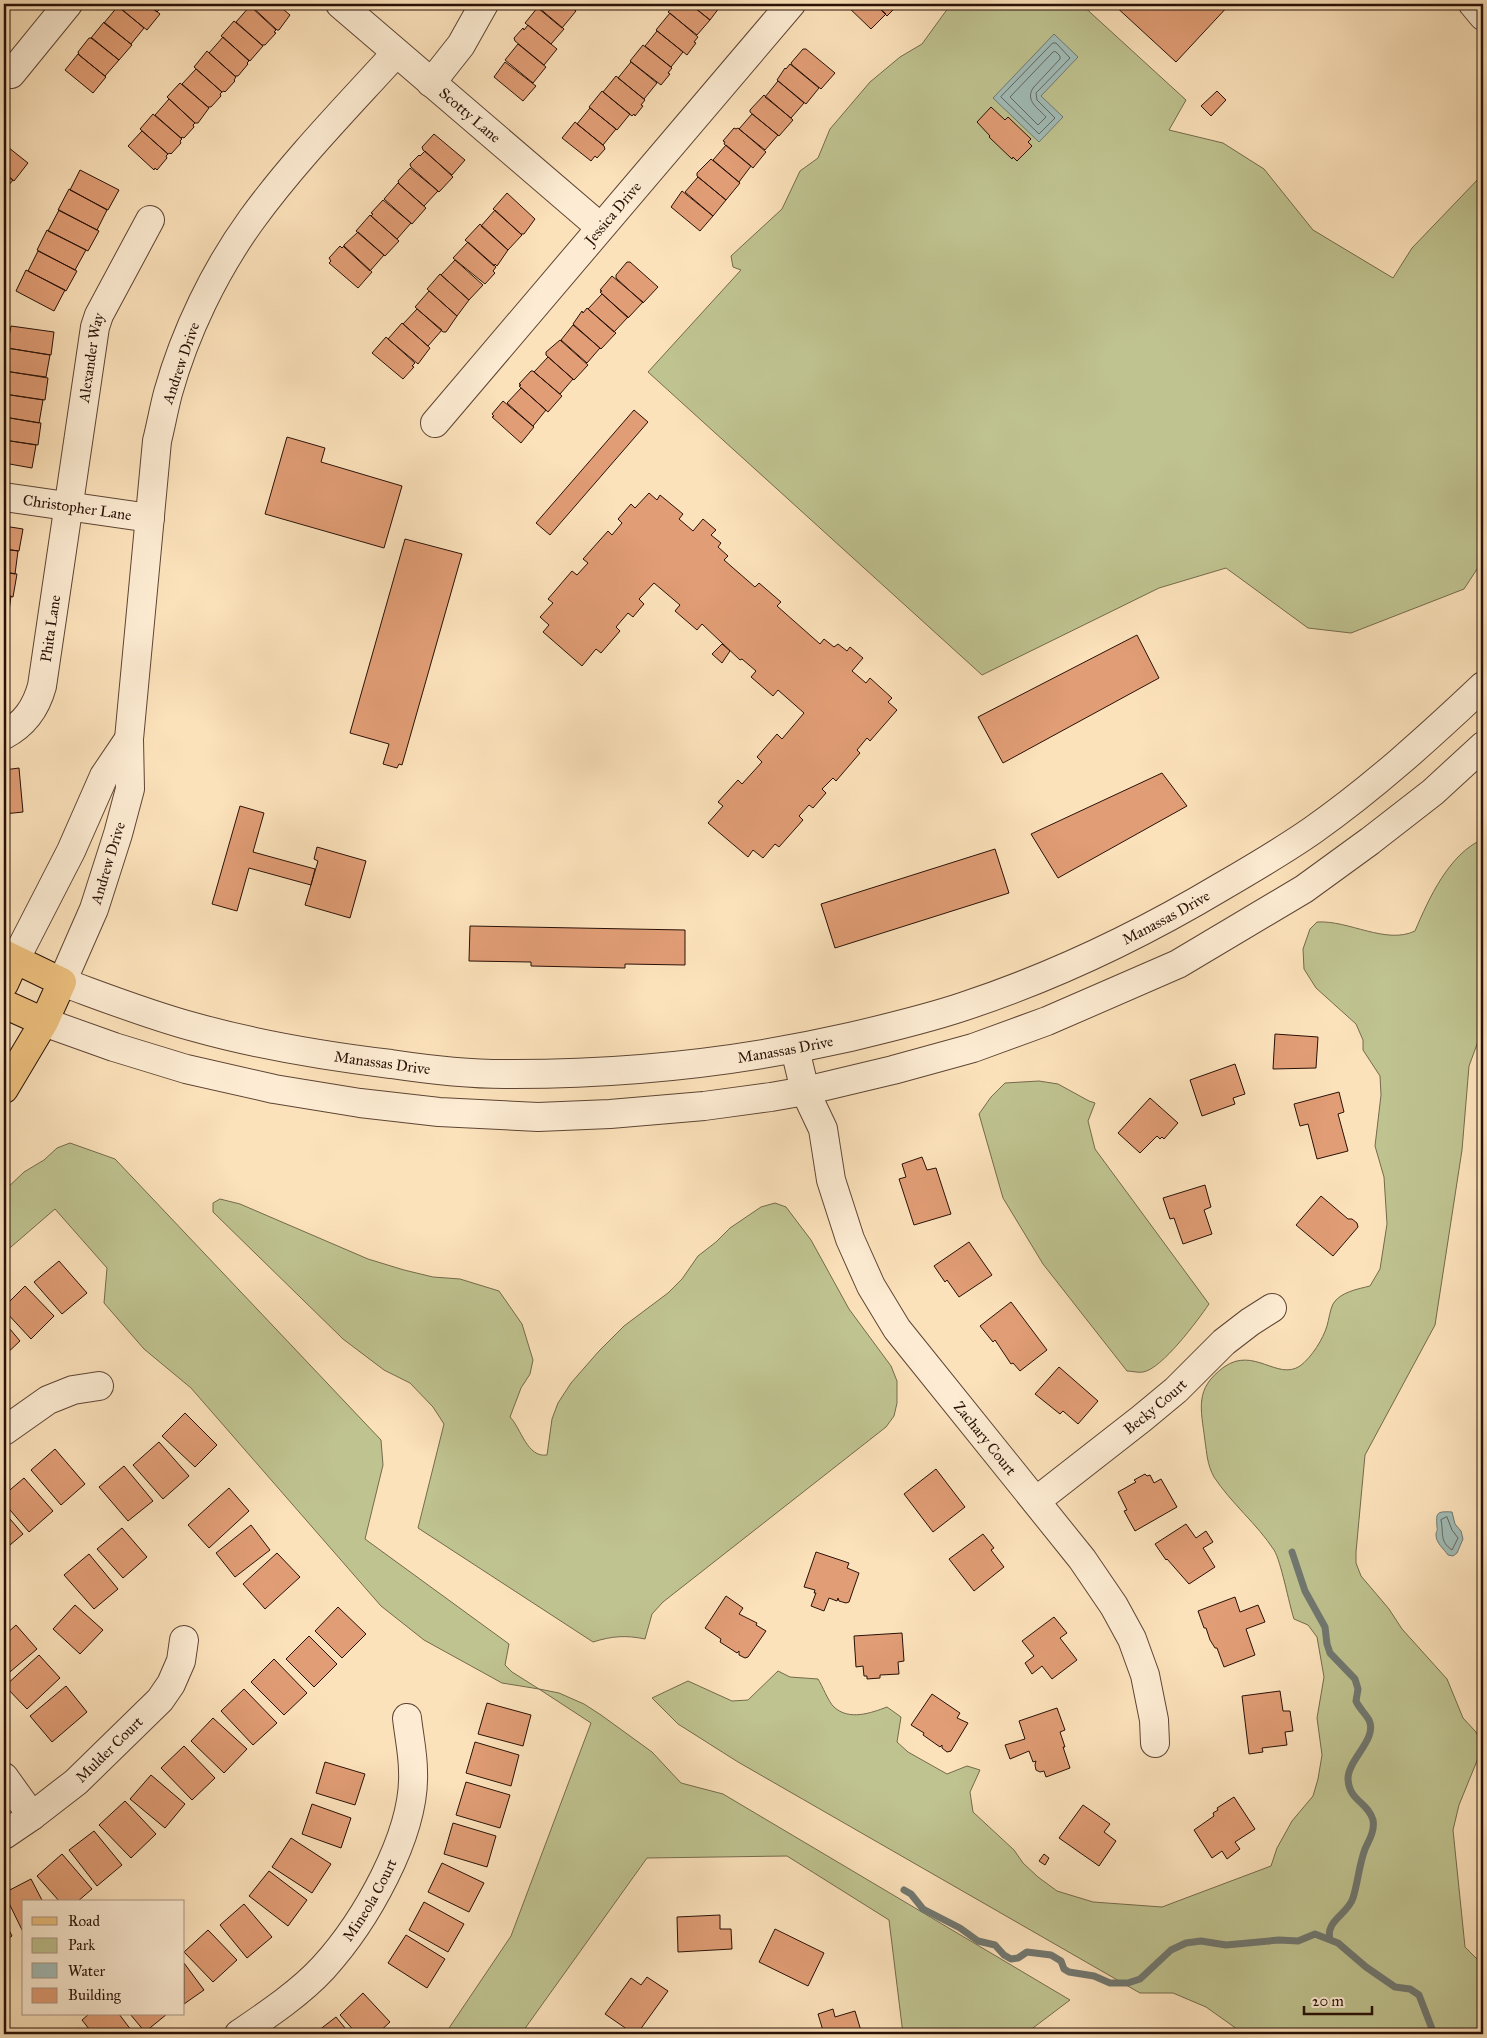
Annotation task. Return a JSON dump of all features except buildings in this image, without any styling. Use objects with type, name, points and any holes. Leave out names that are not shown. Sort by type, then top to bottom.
[{"type":"main road","name":"Manassas Drive","points":[[8,966],[62,982]]},
{"type":"main road","points":[[4,1089],[44,1022],[62,982]]},
{"type":"main road","points":[[4,1004],[44,1022]]},
{"type":"street","points":[[11,74],[68,4]]},
{"type":"street","points":[[431,83],[461,45],[484,4]]},
{"type":"street","name":"Jessica Drive","points":[[435,423],[791,4]]},
{"type":"street","points":[[1473,4],[1483,16]]},
{"type":"street","name":"Scotty Lane","points":[[358,9],[396,53],[600,227]]},
{"type":"street","name":"Andrew Drive","points":[[62,982],[94,909],[130,789],[129,739],[158,441],[168,393],[180,356],[198,314],[222,267],[251,220],[282,180],[396,53]]},
{"type":"street","name":"Alexander Way","points":[[67,506],[95,327],[99,315],[150,220]]},
{"type":"street","name":"Christopher Lane","points":[[4,496],[150,518]]},
{"type":"street","name":"Phita Lane","points":[[4,735],[17,728],[30,714],[38,700],[67,506]]},
{"type":"street","name":"Manassas Drive","points":[[62,982],[193,1027],[252,1041],[297,1051],[435,1070],[511,1074],[670,1067],[742,1058],[824,1043],[961,1008],[1028,983],[1113,947],[1178,912],[1312,831],[1373,784],[1435,732],[1483,686]]},
{"type":"street","name":"Andrew Drive","points":[[8,966],[72,851],[104,776],[129,739]]},
{"type":"street","points":[[44,1022],[114,1047],[186,1069],[274,1089],[360,1104],[439,1112],[538,1117],[610,1114],[713,1105],[805,1091],[973,1048],[1046,1021],[1178,964],[1304,889],[1433,792],[1483,746]]},
{"type":"street","name":"Zachary Court","points":[[823,1129],[831,1085],[824,1043]]},
{"type":"street","name":"Zachary Court","points":[[796,1048],[805,1091],[823,1129],[831,1180],[850,1239],[871,1286],[898,1329],[1082,1559],[1114,1606],[1132,1640],[1145,1675],[1154,1720],[1155,1743]]},
{"type":"street","name":"Becky Court","points":[[1036,1502],[1148,1413],[1182,1384],[1224,1342],[1272,1308]]},
{"type":"street","points":[[4,1431],[48,1400],[73,1390],[99,1386]]},
{"type":"street","name":"Mulder Court","points":[[4,1834],[32,1816],[76,1782],[160,1700],[171,1684],[181,1661],[184,1640]]},
{"type":"street","name":"Mineola Court","points":[[239,2034],[276,2008],[322,1970],[350,1936],[374,1898],[396,1849],[410,1805],[413,1772],[406,1718]]},
{"type":"street","points":[[4,1777],[32,1816]]},
{"type":"green space","points":[[951,4],[1081,4],[1186,100],[1169,130],[1223,143],[1264,169],[1313,230],[1393,278],[1412,248],[1483,174],[1483,560],[1464,589],[1351,633],[1308,628],[1226,568],[1159,588],[982,675],[648,372],[741,270],[733,267],[731,256],[782,209],[800,171],[818,158],[830,129],[870,82],[900,57],[922,44]]},
{"type":"green space","points":[[1483,839],[1483,1028],[1469,1066],[1462,1150],[1435,1325],[1365,1455],[1356,1563],[1361,1576],[1389,1609],[1402,1629],[1447,1679],[1463,1718],[1476,1732],[1483,1746],[1459,1805],[1453,1830],[1465,1947],[1483,1965],[1483,2034],[1239,2034],[1237,2029],[1206,2007],[1173,1993],[1140,1993],[738,1762],[678,1724],[652,1698],[688,1681],[732,1701],[748,1700],[778,1671],[790,1677],[818,1679],[832,1705],[846,1714],[860,1715],[887,1707],[901,1717],[897,1742],[908,1752],[947,1774],[967,1766],[980,1770],[970,1792],[973,1812],[1014,1850],[1023,1863],[1057,1891],[1093,1902],[1162,1907],[1271,1866],[1277,1848],[1292,1821],[1313,1796],[1318,1779],[1322,1755],[1317,1718],[1324,1677],[1317,1637],[1308,1625],[1294,1619],[1274,1550],[1214,1477],[1206,1450],[1201,1409],[1202,1400],[1204,1391],[1214,1375],[1224,1367],[1235,1362],[1255,1361],[1283,1370],[1300,1366],[1309,1358],[1320,1342],[1327,1326],[1332,1306],[1336,1300],[1350,1292],[1370,1286],[1380,1269],[1387,1224],[1384,1177],[1375,1146],[1381,1095],[1380,1076],[1363,1050],[1363,1040],[1356,1024],[1316,988],[1304,969],[1303,949],[1310,929],[1317,922],[1329,922],[1380,934],[1404,935],[1415,931],[1434,891],[1450,866],[1471,846]]},
{"type":"green space","points":[[1039,1081],[1058,1084],[1095,1103],[1088,1121],[1095,1149],[1209,1304],[1169,1353],[1151,1369],[1143,1372],[1127,1371],[1043,1264],[1003,1198],[979,1114],[991,1097],[1005,1083]]},
{"type":"green space","points":[[70,1143],[115,1159],[381,1440],[383,1465],[365,1539],[509,1644],[505,1665],[512,1672],[539,1689],[502,1683],[424,1640],[381,1606],[191,1388],[144,1349],[104,1303],[107,1268],[55,1209],[4,1253],[4,1191],[24,1172],[44,1160],[57,1148]]},
{"type":"green space","points":[[220,1199],[240,1204],[368,1259],[433,1277],[460,1279],[499,1291],[522,1324],[533,1360],[530,1374],[521,1388],[510,1417],[529,1447],[540,1455],[547,1455],[552,1419],[558,1403],[571,1383],[599,1351],[624,1326],[668,1293],[682,1279],[698,1256],[730,1228],[761,1207],[775,1203],[786,1207],[811,1240],[849,1309],[891,1366],[897,1381],[897,1403],[894,1416],[886,1427],[663,1602],[652,1614],[645,1639],[619,1637],[593,1642],[418,1528],[444,1424],[433,1407],[410,1383],[384,1370],[343,1339],[213,1212],[213,1203]]},
{"type":"green space","points":[[539,1689],[559,1693],[584,1704],[652,1752],[681,1783],[723,1794],[1070,2000],[1025,2034],[903,2034],[889,1920],[787,1856],[647,1858],[521,2034],[445,2034],[511,1936],[591,1723]]},
{"type":"water","points":[[1054,34],[1078,57],[1041,96],[1063,117],[1039,142],[993,98]]},
{"type":"water","points":[[1452,1512],[1455,1524],[1461,1531],[1463,1539],[1457,1553],[1453,1556],[1448,1555],[1440,1546],[1436,1535],[1438,1514]]},
{"type":"waterway","points":[[1292,1552],[1305,1591],[1325,1627],[1330,1653],[1355,1679],[1358,1689],[1356,1701],[1369,1720],[1371,1727],[1370,1734],[1349,1772],[1348,1779],[1349,1786],[1355,1797],[1371,1814],[1373,1828],[1363,1855],[1353,1898],[1347,1909],[1331,1927],[1330,1939]]},
{"type":"waterway","points":[[904,1890],[911,1894],[923,1909],[960,1928],[978,1941],[995,1945],[1004,1955],[1011,1959],[1018,1958],[1027,1952],[1051,1955],[1061,1961],[1064,1969],[1069,1972],[1094,1976],[1110,1983],[1128,1983],[1140,1979],[1171,1950],[1186,1943],[1201,1941],[1226,1945],[1279,1940],[1298,1941],[1315,1934],[1338,1943],[1366,1967],[1395,1987],[1410,1989],[1419,1995],[1434,2034]]}]
